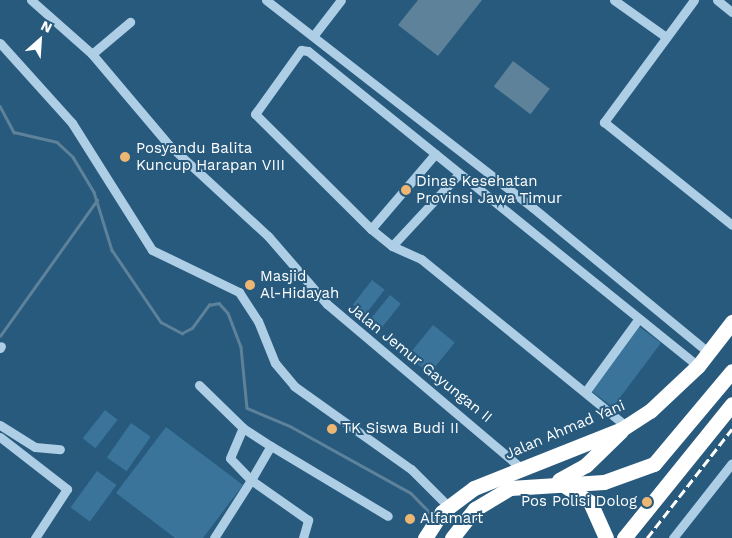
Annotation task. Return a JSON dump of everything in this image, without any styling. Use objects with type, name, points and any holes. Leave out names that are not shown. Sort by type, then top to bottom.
[{"type":"highway","name":"Jalan Ahmad Yani","points":[[436,522],[474,488],[624,428],[667,398],[698,366],[732,322]]},
{"type":"highway","points":[[452,538],[488,499],[524,484],[604,482],[654,464],[732,370]]},
{"type":"highway","points":[[624,538],[732,404]]},
{"type":"highway","points":[[555,482],[586,465],[624,428]]},
{"type":"highway","points":[[524,467],[590,502],[606,538]]},
{"type":"street","name":"Jalan Jemur Gayungan II","points":[[31,0],[92,54],[169,145],[268,236],[327,304],[524,467]]},
{"type":"street","points":[[266,0],[314,35],[708,352]]},
{"type":"street","points":[[314,35],[341,0]]},
{"type":"street","points":[[614,0],[666,37]]},
{"type":"street","points":[[694,0],[604,123],[732,225]]},
{"type":"street","points":[[717,0],[732,12]]},
{"type":"street","points":[[92,54],[130,22]]},
{"type":"street","points":[[0,43],[72,123],[152,250],[239,292],[258,321],[275,363],[294,386],[411,469],[436,522]]},
{"type":"street","points":[[586,391],[637,321],[638,316],[308,51],[301,50],[255,114],[370,229],[392,246],[422,259],[586,391],[624,428]]},
{"type":"street","points":[[370,229],[434,154]]},
{"type":"street","points":[[392,246],[459,174]]},
{"type":"street","points":[[637,321],[698,366]]},
{"type":"street","points":[[199,385],[243,428],[388,516]]},
{"type":"street","points":[[0,425],[35,447],[60,449]]},
{"type":"street","points":[[243,428],[230,458],[251,480],[308,520],[303,538]]},
{"type":"street","points":[[0,436],[67,489],[35,538]]},
{"type":"street","points":[[214,538],[271,446]]},
{"type":"street","points":[[673,538],[732,463]]},
{"type":"shaded area","points":[[418,0],[482,0],[438,56],[398,25]]},
{"type":"shaded area","points":[[513,61],[550,89],[530,114],[494,87]]},
{"type":"shaded area","points":[[372,280],[385,290],[366,314],[353,304]]},
{"type":"shaded area","points":[[390,295],[401,304],[381,328],[370,319]]},
{"type":"shaded area","points":[[433,325],[455,343],[430,374],[408,356]]},
{"type":"shaded area","points":[[637,325],[661,343],[613,407],[589,389]]},
{"type":"shaded area","points":[[105,410],[118,420],[95,448],[83,438]]},
{"type":"shaded area","points":[[131,423],[151,437],[127,471],[107,457]]},
{"type":"shaded area","points":[[166,427],[243,485],[203,538],[175,538],[116,493]]},
{"type":"shaded area","points":[[97,471],[116,485],[90,522],[71,507]]},
{"type":"waterway","points":[[0,106],[14,132],[57,142],[73,157],[94,192],[112,250],[161,322],[182,333],[192,328],[209,305],[219,303],[228,313],[241,347],[247,408],[290,426],[411,493],[432,515]]},
{"type":"waterway","points":[[0,336],[97,200]]},
{"type":"railway","points":[[647,538],[732,429]]},
{"type":"place","name":"Posyandu Balita Kuncup Harapan VIII","points":[[125,157]]},
{"type":"place","name":"Dinas Kesehatan Provinsi Jawa Timur","points":[[406,190]]},
{"type":"place","name":"Masjid Al-Hidayah","points":[[250,285]]},
{"type":"place","name":"TK Siswa Budi II","points":[[332,429]]},
{"type":"place","name":"Pos Polisi Dolog","points":[[647,502]]},
{"type":"place","name":"Alfamart","points":[[410,519]]}]
